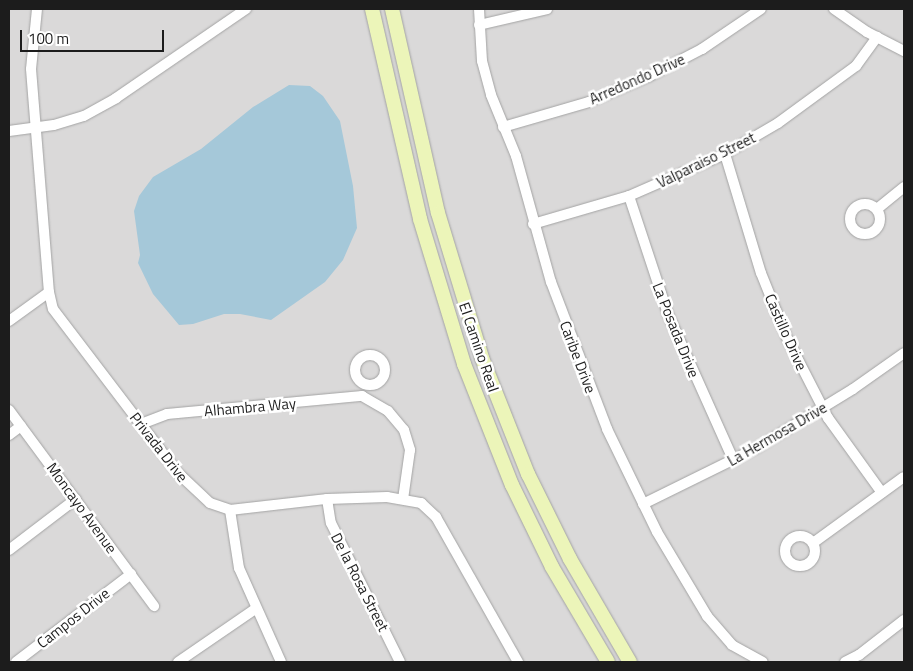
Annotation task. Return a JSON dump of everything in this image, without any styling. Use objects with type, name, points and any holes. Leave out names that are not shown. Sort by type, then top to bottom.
[{"type":"main road","name":"El Camino Real","points":[[372,9],[420,218],[464,364],[512,485],[552,567],[608,662]]},
{"type":"main road","name":"El Camino Real","points":[[392,9],[438,213],[482,358],[532,482],[587,591],[630,662]]},
{"type":"street","name":"Privada Drive","points":[[37,9],[31,48],[49,292],[53,308],[141,424],[198,493],[210,503],[230,510],[327,499],[403,499],[421,503],[436,517],[518,662]]},
{"type":"street","points":[[9,131],[36,129],[84,116],[116,98],[246,9]]},
{"type":"street","name":"Caribe Drive","points":[[479,9],[485,76],[516,156],[550,282],[588,382],[643,504],[707,616],[732,645],[763,662]]},
{"type":"street","points":[[479,25],[547,9]]},
{"type":"street","name":"Arredondo Drive","points":[[504,127],[589,102],[648,77],[702,49],[761,9]]},
{"type":"street","points":[[834,9],[904,51]]},
{"type":"street","name":"Valparaiso Street","points":[[533,224],[629,196],[725,154],[778,123],[856,66],[877,36]]},
{"type":"street","name":"Castillo Drive","points":[[725,154],[760,273],[788,340],[822,409],[882,493]]},
{"type":"street","points":[[876,209],[904,186]]},
{"type":"street","name":"La Posada Drive","points":[[629,196],[668,314],[733,459]]},
{"type":"street","points":[[9,321],[49,292]]},
{"type":"street","name":"La Hermosa Drive","points":[[643,504],[733,459],[822,409],[904,353]]},
{"type":"street","points":[[366,385],[362,396],[388,411],[404,430],[410,450],[403,499]]},
{"type":"street","name":"Alhambra Way","points":[[141,424],[167,414],[362,396]]},
{"type":"street","name":"Moncayo Avenue","points":[[9,410],[154,606]]},
{"type":"street","points":[[9,435],[21,426]]},
{"type":"street","points":[[813,543],[904,477]]},
{"type":"street","points":[[9,550],[76,499]]},
{"type":"street","name":"De la Rosa Street","points":[[327,499],[331,523],[400,662]]},
{"type":"street","points":[[230,510],[239,568],[254,609],[281,662]]},
{"type":"street","name":"Campos Drive","points":[[16,662],[130,574]]},
{"type":"street","points":[[178,662],[254,609]]},
{"type":"street","points":[[845,662],[859,656],[904,620]]},
{"type":"shaded area","points":[[9,9],[904,9],[904,662],[9,662]]},
{"type":"water","points":[[289,85],[310,86],[323,96],[340,121],[353,186],[357,228],[343,260],[325,282],[271,320],[240,314],[224,314],[193,324],[179,325],[153,294],[138,263],[140,255],[134,211],[139,196],[153,177],[201,149],[253,107]]}]
